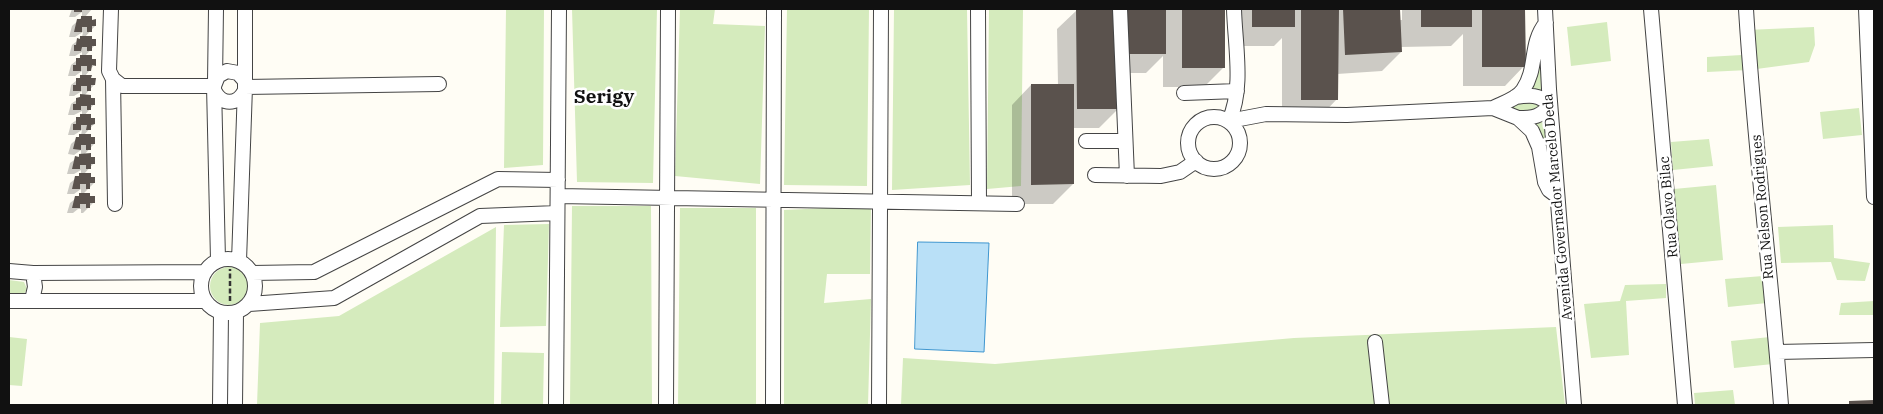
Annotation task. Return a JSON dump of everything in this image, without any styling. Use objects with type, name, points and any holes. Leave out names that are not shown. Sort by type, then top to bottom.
[{"type":"street","points":[[111,9],[109,71],[113,79],[122,86],[214,86]]},
{"type":"street","points":[[216,9],[214,86],[218,260]]},
{"type":"street","points":[[239,261],[245,87],[245,9]]},
{"type":"street","points":[[556,405],[559,9]]},
{"type":"street","points":[[666,405],[668,9]]},
{"type":"street","points":[[773,405],[774,9]]},
{"type":"street","points":[[878,405],[881,9]]},
{"type":"street","points":[[978,9],[979,203]]},
{"type":"street","points":[[1120,9],[1127,176]]},
{"type":"street","points":[[1229,121],[1236,107],[1237,91],[1234,9]]},
{"type":"street","name":"Rua Olavo Bilac","points":[[1651,9],[1685,405]]},
{"type":"street","name":"Rua Nelson Rodrigues","points":[[1746,9],[1749,70],[1759,150],[1781,405]]},
{"type":"street","points":[[1866,9],[1872,91],[1874,198]]},
{"type":"street","points":[[1229,121],[1239,135],[1239,152],[1228,166],[1211,169],[1196,161],[1189,146],[1189,138],[1197,123],[1213,117],[1229,121],[1266,114],[1348,115],[1493,108],[1515,97],[1523,90],[1533,64],[1534,43],[1545,16]]},
{"type":"street","name":"Avenida Governador Marcelo Deda","points":[[1545,16],[1550,105],[1574,405]]},
{"type":"street","points":[[233,71],[242,76],[245,87],[242,97],[232,102],[222,100],[214,86],[222,73],[233,71]]},
{"type":"street","points":[[113,79],[115,204]]},
{"type":"street","points":[[245,87],[439,84]]},
{"type":"street","points":[[1184,93],[1237,91]]},
{"type":"street","points":[[1493,108],[1518,118],[1533,118],[1544,113],[1550,105],[1537,96],[1515,97]]},
{"type":"street","points":[[1239,135],[1266,114]]},
{"type":"street","points":[[1518,118],[1532,132],[1539,147],[1544,182],[1549,190],[1557,196]]},
{"type":"street","points":[[1086,141],[1125,141]]},
{"type":"street","points":[[1095,175],[1161,176],[1180,172],[1196,161]]},
{"type":"street","points":[[252,273],[314,272],[498,179],[558,180]]},
{"type":"street","points":[[558,196],[1017,204]]},
{"type":"street","points":[[249,304],[256,286],[252,273],[239,261],[218,260],[205,272],[200,288],[205,301],[208,306],[221,313],[236,313],[249,304],[334,298],[480,216],[557,213]]},
{"type":"street","points":[[9,271],[205,272]]},
{"type":"street","points":[[32,300],[36,287],[33,272]]},
{"type":"street","points":[[9,301],[205,301]]},
{"type":"street","points":[[220,405],[221,313]]},
{"type":"street","points":[[235,405],[236,313]]},
{"type":"street","points":[[1375,342],[1382,405]]},
{"type":"street","points":[[1777,352],[1874,350]]},
{"type":"green space","points":[[506,9],[544,9],[543,165],[504,168]]},
{"type":"green space","points":[[572,9],[657,9],[653,183],[577,182]]},
{"type":"green space","points":[[680,9],[715,9],[713,24],[765,26],[760,184],[675,176]]},
{"type":"green space","points":[[787,9],[869,9],[867,186],[784,185]]},
{"type":"green space","points":[[894,9],[967,9],[970,185],[892,190]]},
{"type":"green space","points":[[989,9],[1023,9],[1021,186],[987,189]]},
{"type":"green space","points":[[1607,22],[1611,61],[1571,66],[1567,27]]},
{"type":"green space","points":[[1814,27],[1815,45],[1809,62],[1749,70],[1707,72],[1707,57],[1742,55],[1748,68],[1747,30]]},
{"type":"green space","points":[[1538,43],[1549,89],[1528,91]]},
{"type":"green space","points":[[1542,98],[1544,113],[1509,113],[1508,101]]},
{"type":"green space","points":[[1859,108],[1862,135],[1823,139],[1820,112]]},
{"type":"green space","points":[[1551,121],[1556,174],[1530,122]]},
{"type":"green space","points":[[1709,139],[1713,166],[1673,170],[1671,142]]},
{"type":"green space","points":[[1716,185],[1723,260],[1681,264],[1674,189]]},
{"type":"green space","points":[[572,206],[651,206],[652,405],[570,405]]},
{"type":"green space","points":[[871,206],[870,274],[827,274],[824,303],[871,299],[868,405],[784,405],[784,210]]},
{"type":"green space","points":[[680,208],[756,208],[756,405],[678,405]]},
{"type":"green space","points":[[549,224],[546,326],[500,327],[504,225]]},
{"type":"green space","points":[[1833,225],[1834,258],[1870,263],[1865,281],[1837,280],[1831,262],[1781,263],[1778,227]]},
{"type":"green space","points":[[496,227],[494,405],[257,405],[260,323],[339,316]]},
{"type":"green space","points":[[229,267],[243,272],[248,286],[243,300],[229,305],[215,300],[210,286],[215,272]]},
{"type":"green space","points":[[1763,276],[1767,303],[1728,307],[1725,279]]},
{"type":"green space","points":[[9,280],[24,282],[27,289],[24,294],[9,295]]},
{"type":"green space","points":[[1666,284],[1666,298],[1626,301],[1629,355],[1591,358],[1584,304],[1620,301],[1625,285]]},
{"type":"green space","points":[[1874,301],[1874,315],[1839,315],[1841,303]]},
{"type":"green space","points":[[224,322],[233,322],[232,405],[224,405]]},
{"type":"green space","points":[[1556,327],[1565,405],[901,405],[903,358],[995,364],[1294,338]]},
{"type":"green space","points":[[9,337],[27,339],[22,386],[9,385]]},
{"type":"green space","points":[[1770,337],[1773,364],[1734,368],[1731,341]]},
{"type":"green space","points":[[502,352],[544,353],[543,405],[501,405]]},
{"type":"green space","points":[[1733,390],[1735,405],[1695,405],[1694,393]]},
{"type":"water","points":[[918,242],[989,243],[984,352],[915,349]]},
{"type":"building","points":[[74,9],[82,9],[82,12],[74,12]]},
{"type":"building","points":[[1076,9],[1120,9],[1120,109],[1077,109]]},
{"type":"building","points":[[1123,9],[1166,9],[1166,54],[1123,54]]},
{"type":"building","points":[[1182,9],[1225,9],[1225,68],[1182,68]]},
{"type":"building","points":[[1252,9],[1295,9],[1295,27],[1252,27]]},
{"type":"building","points":[[1301,9],[1339,9],[1338,100],[1301,100]]},
{"type":"building","points":[[1343,9],[1400,9],[1402,52],[1345,55]]},
{"type":"building","points":[[1421,9],[1472,9],[1472,27],[1421,27]]},
{"type":"building","points":[[1482,9],[1525,9],[1526,67],[1482,67]]},
{"type":"building","points":[[81,16],[92,16],[92,20],[96,19],[96,26],[92,26],[92,32],[87,32],[87,27],[82,27],[82,32],[74,32],[77,19],[81,19]]},
{"type":"building","points":[[80,36],[92,36],[92,39],[96,39],[96,46],[92,46],[92,51],[87,51],[87,47],[82,47],[81,51],[74,51],[74,45],[76,45],[77,38],[80,39]]},
{"type":"building","points":[[80,55],[92,55],[92,59],[96,59],[96,66],[92,65],[91,71],[87,71],[87,66],[81,66],[81,71],[73,71],[73,65],[76,65],[76,58],[80,58]]},
{"type":"building","points":[[80,75],[92,75],[91,78],[96,78],[95,85],[91,85],[91,91],[87,91],[87,86],[81,86],[81,91],[73,91],[73,85],[76,85],[76,78],[80,78]]},
{"type":"building","points":[[1031,84],[1074,84],[1074,184],[1031,185]]},
{"type":"building","points":[[80,94],[91,95],[91,98],[95,98],[95,105],[91,105],[91,110],[87,110],[87,106],[81,106],[81,110],[73,110],[73,104],[76,104],[76,98],[80,97]]},
{"type":"building","points":[[80,114],[91,114],[91,118],[95,118],[95,124],[91,125],[91,130],[86,130],[87,125],[81,125],[81,130],[73,130],[73,124],[76,124],[76,117],[80,117]]},
{"type":"building","points":[[79,134],[91,134],[91,137],[95,137],[95,144],[91,144],[91,150],[86,150],[86,145],[81,145],[81,150],[73,149],[76,137],[79,137]]},
{"type":"building","points":[[91,153],[91,157],[95,157],[95,164],[91,164],[91,169],[86,169],[86,165],[80,165],[80,169],[72,169],[75,156],[79,157],[79,154]]},
{"type":"building","points":[[79,173],[91,173],[91,177],[95,177],[95,183],[90,183],[90,189],[86,189],[86,184],[80,184],[80,189],[72,189],[75,176],[79,176]]},
{"type":"building","points":[[79,193],[90,193],[90,196],[95,196],[95,203],[90,203],[90,208],[86,208],[86,204],[80,204],[80,208],[72,208],[75,196],[79,196]]},
{"type":"building","points":[[1874,400],[1874,405],[1849,405],[1849,401]]},
{"type":"district","name":"Serigy","points":[[604,98]]}]
